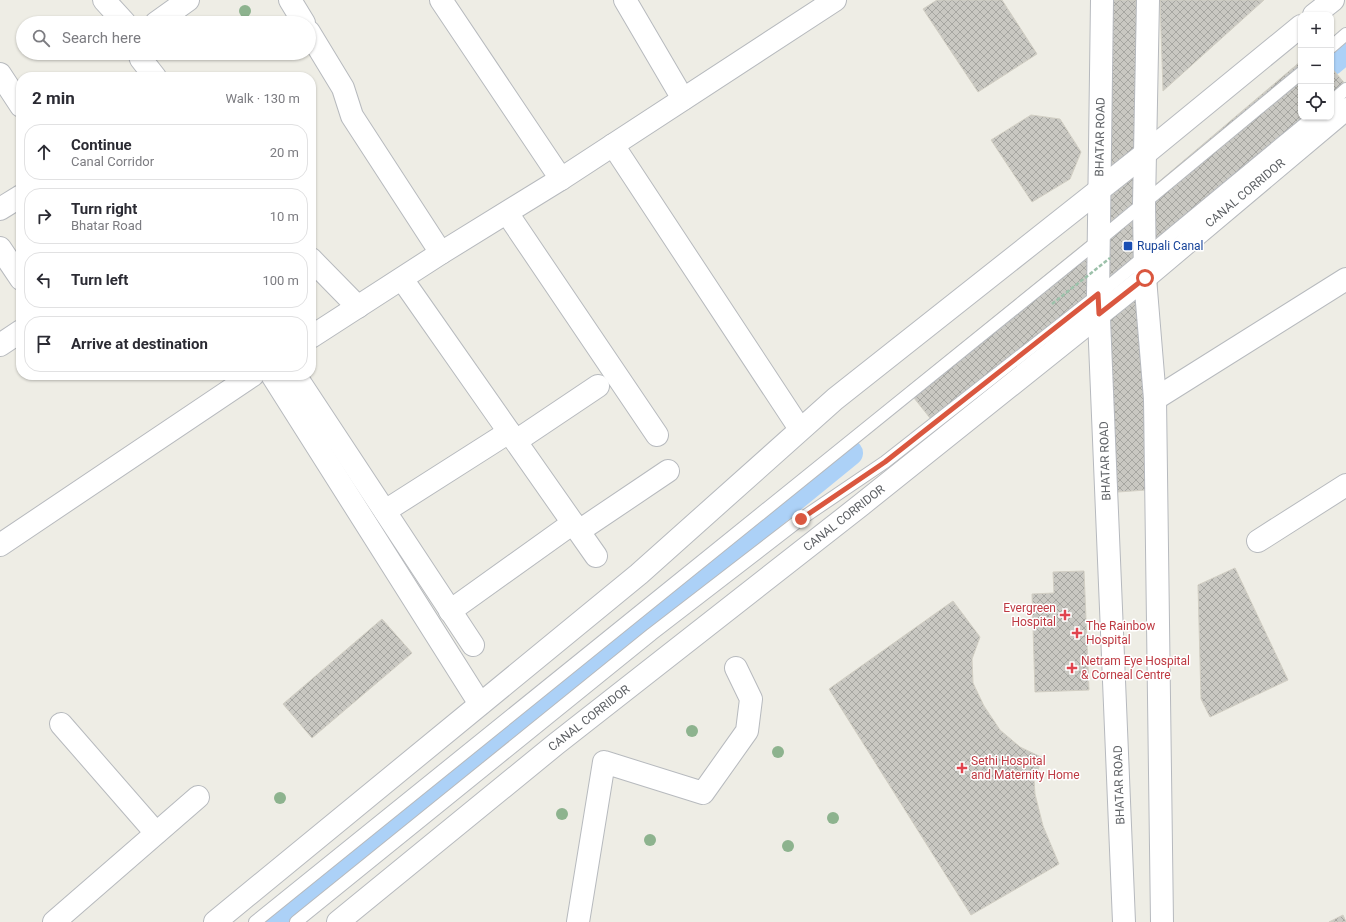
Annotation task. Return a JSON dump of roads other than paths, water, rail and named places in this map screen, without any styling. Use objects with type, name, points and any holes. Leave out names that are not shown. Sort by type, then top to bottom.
[{"type":"street","points":[[104,0],[119,16]]},
{"type":"street","points":[[166,16],[188,0]]},
{"type":"street","points":[[290,0],[300,16]]},
{"type":"street","points":[[441,0],[561,179]]},
{"type":"street","points":[[625,0],[683,99]]},
{"type":"street","points":[[316,334],[441,253],[561,179],[835,0]]},
{"type":"street","name":"BHATAR ROAD","points":[[1102,0],[1100,190],[1104,249],[1099,304],[1123,921]]},
{"type":"street","points":[[1148,0],[1144,204],[1145,267],[1154,399],[1162,922]]},
{"type":"street","points":[[1318,12],[1333,0]]},
{"type":"street","points":[[215,922],[639,574],[835,399],[1100,190],[1298,28]]},
{"type":"street","points":[[316,44],[343,88],[352,116],[441,253]]},
{"type":"street","points":[[142,60],[151,72]]},
{"type":"street","points":[[0,74],[16,98]]},
{"type":"street","name":"CANAL CORRIDOR","points":[[338,922],[556,744],[855,510],[1099,304],[1346,109]]},
{"type":"street","points":[[613,145],[800,429]]},
{"type":"street","points":[[0,209],[16,199]]},
{"type":"street","points":[[507,213],[657,435]]},
{"type":"street","points":[[0,248],[16,272]]},
{"type":"street","points":[[316,264],[358,307]]},
{"type":"street","points":[[402,279],[596,556]]},
{"type":"street","points":[[1154,399],[1346,279]]},
{"type":"street","points":[[0,345],[16,334]]},
{"type":"street","points":[[0,545],[246,380]]},
{"type":"street","points":[[275,380],[480,704]]},
{"type":"street","points":[[298,380],[473,645]]},
{"type":"street","points":[[385,511],[598,386]]},
{"type":"street","points":[[450,610],[576,527],[668,472]]},
{"type":"street","points":[[1258,541],[1346,485]]},
{"type":"street","points":[[578,922],[604,762],[703,793],[747,731],[751,699],[736,668]]},
{"type":"street","points":[[61,724],[156,834]]},
{"type":"street","points":[[54,922],[198,797]]},
{"type":"lane","points":[[1334,44],[1346,34]]},
{"type":"lane","points":[[255,922],[1104,249],[1144,204],[1298,76]]},
{"type":"lane","points":[[1334,99],[1346,89]]},
{"type":"lane","points":[[1145,267],[1309,120]]},
{"type":"lane","points":[[296,922],[652,634],[801,519],[885,462],[1099,304]]},
{"type":"waterway","points":[[1334,60],[1346,50]]},
{"type":"waterway","points":[[274,922],[850,453]]},
{"type":"place","name":"Rupali Canal","points":[[1128,246]]},
{"type":"place","name":"Evergreen Hospital","points":[[1065,615]]},
{"type":"place","name":"The Rainbow Hospital","points":[[1077,633]]},
{"type":"place","name":"Netram Eye Hospital & Corneal Centre","points":[[1072,668]]},
{"type":"place","name":"Sethi Hospital and Maternity Home","points":[[962,768]]}]
